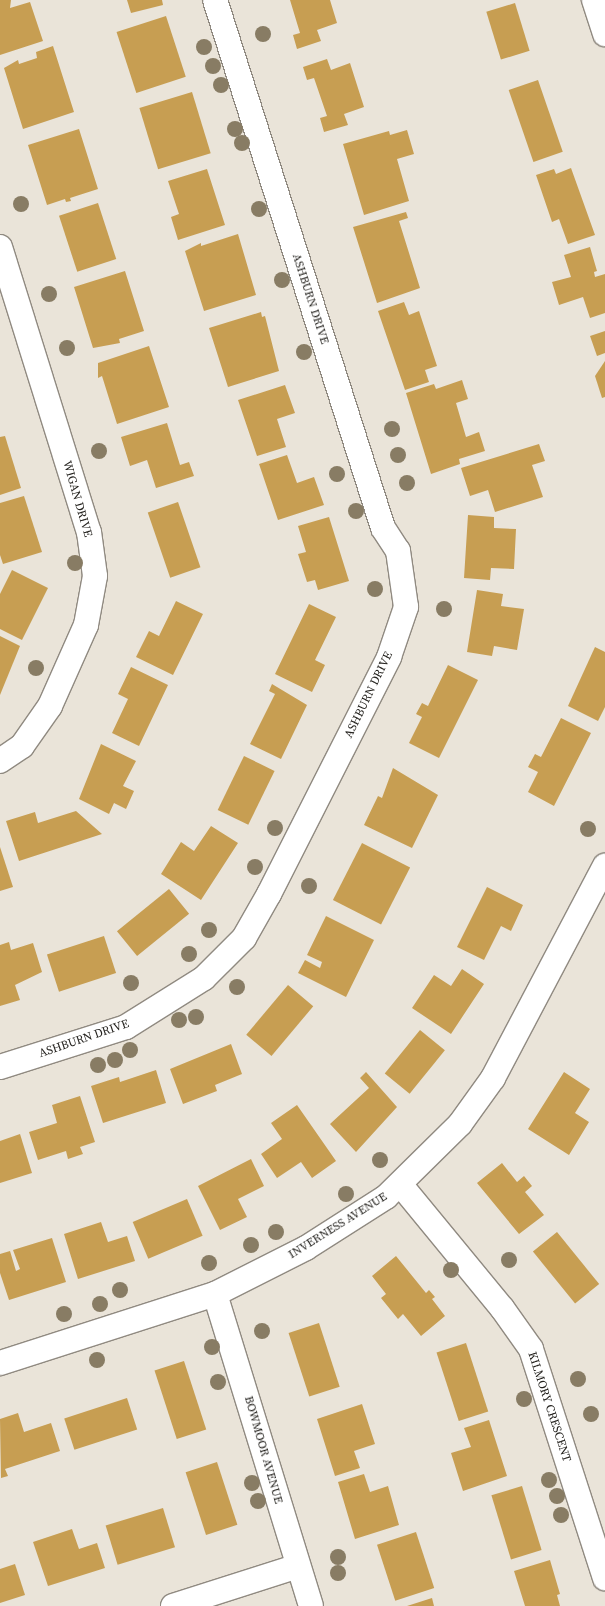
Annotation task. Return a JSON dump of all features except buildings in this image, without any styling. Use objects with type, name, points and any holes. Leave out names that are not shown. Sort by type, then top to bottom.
[{"type":"street","name":"ASHBURN DRIVE","points":[[0,1067],[126,1026],[204,978],[244,938],[270,894],[389,657],[406,607],[398,551],[383,528],[215,0]]},
{"type":"street","points":[[594,0],[605,34]]},
{"type":"street","name":"WIGAN DRIVE","points":[[0,247],[88,532],[95,576],[86,625],[50,706],[22,746],[0,761]]},
{"type":"street","name":"INVERNESS AVENUE","points":[[0,1363],[215,1294],[306,1248],[400,1184],[460,1124],[493,1078],[598,897],[605,866]]},
{"type":"street","name":"KILMORY CRESCENT","points":[[400,1184],[502,1308],[531,1349],[605,1578]]},
{"type":"street","name":"BOWMOOR AVENUE","points":[[215,1294],[311,1606]]},
{"type":"street","points":[[173,1606],[298,1566]]}]
